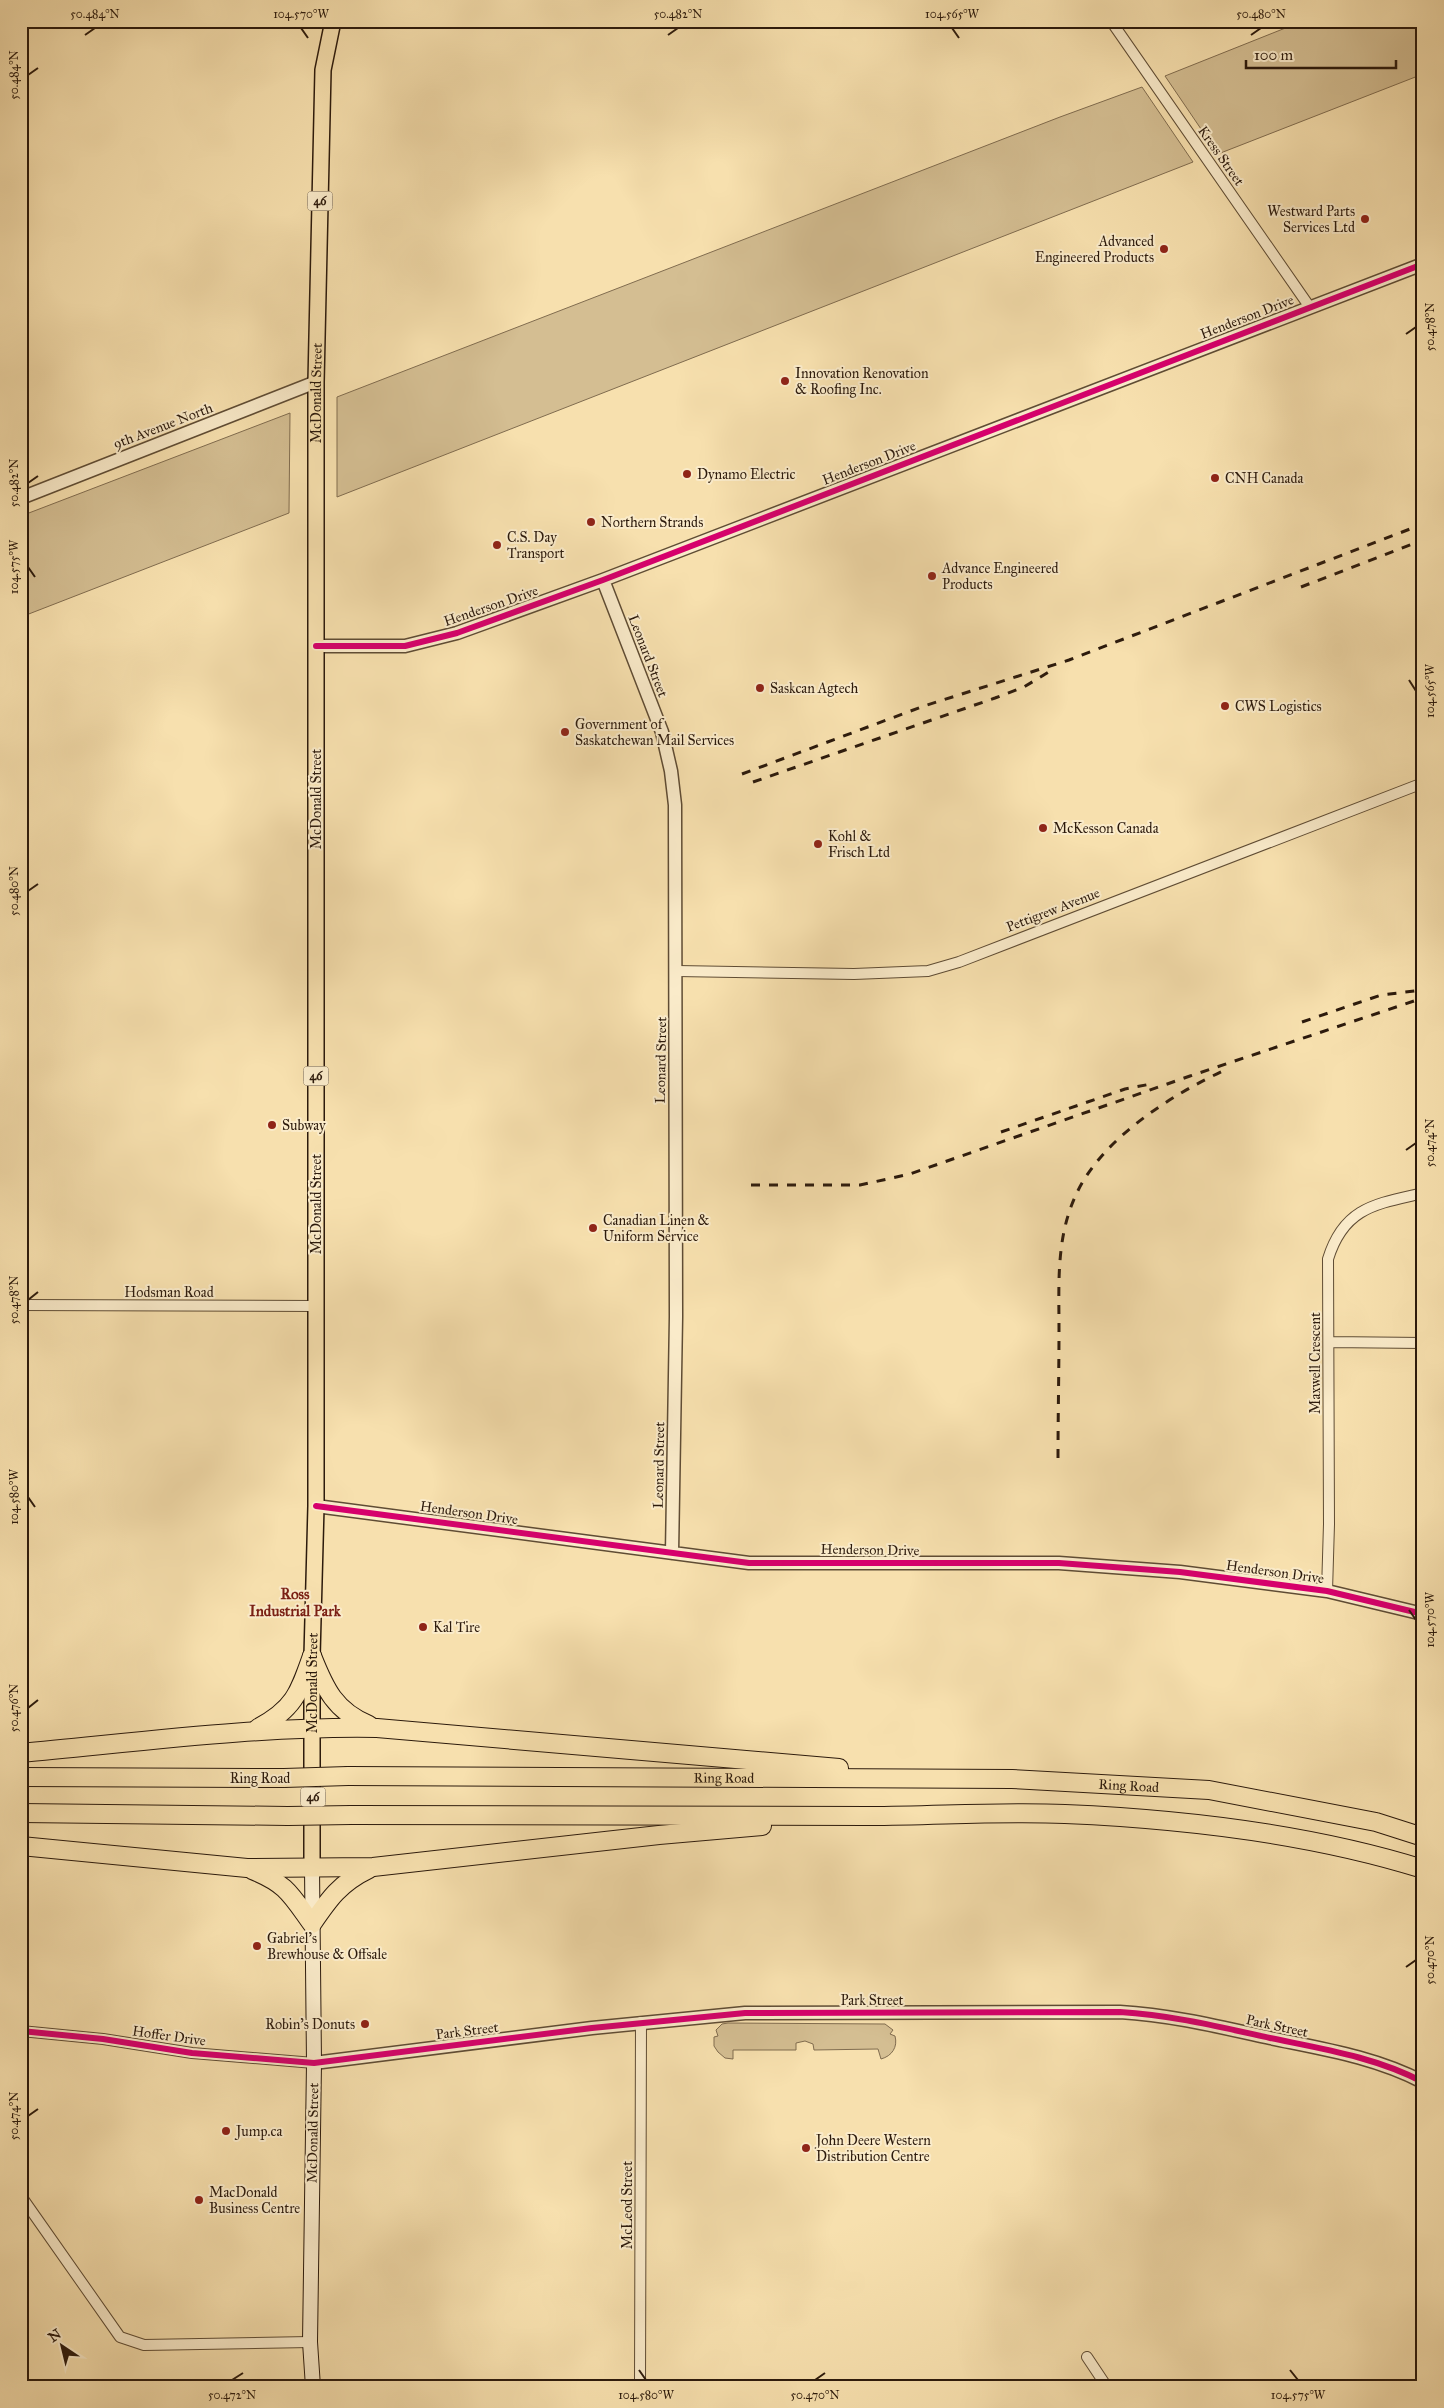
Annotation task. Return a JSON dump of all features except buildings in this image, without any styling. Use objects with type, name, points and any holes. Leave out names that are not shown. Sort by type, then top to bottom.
[{"type":"highway","points":[[312,1656],[324,1686],[343,1710],[353,1719],[377,1728]]},
{"type":"highway","points":[[254,1731],[277,1718],[290,1706],[300,1690],[312,1656]]},
{"type":"highway","points":[[21,1753],[254,1731],[314,1727],[377,1728],[792,1765],[1012,1779]]},
{"type":"highway","name":"Ring Road","points":[[21,1777],[284,1778],[348,1776],[1012,1779],[1209,1790],[1376,1822],[1423,1837]]},
{"type":"highway","points":[[21,1813],[288,1816],[886,1816],[1064,1814],[1168,1821],[1292,1838],[1401,1862],[1423,1870]]},
{"type":"highway","points":[[21,1846],[247,1868],[373,1867],[659,1834],[886,1816]]},
{"type":"highway","points":[[247,1868],[269,1877],[284,1887],[312,1924],[339,1888],[351,1878],[373,1867]]},
{"type":"main road","name":"McDonald Street","points":[[313,2387],[310,2342],[314,2063],[312,1868],[314,1727],[312,1656],[316,1506],[316,382],[323,70],[333,21]]},
{"type":"street","name":"Kress Street","points":[[1111,21],[1309,306]]},
{"type":"street","name":"Henderson Drive","points":[[316,646],[405,646],[457,633],[603,580],[1309,306],[1423,264]]},
{"type":"street","name":"9th Avenue North","points":[[21,498],[316,382]]},
{"type":"street","name":"Leonard Street","points":[[603,580],[662,732],[676,805],[676,1317],[672,1552]]},
{"type":"street","name":"Pettigrew Avenue","points":[[677,971],[854,974],[928,971],[959,962],[1423,783]]},
{"type":"street","name":"Maxwell Crescent","points":[[1327,1592],[1330,1524],[1328,1259],[1336,1238],[1348,1222],[1369,1207],[1423,1193]]},
{"type":"street","name":"Hodsman Road","points":[[21,1305],[316,1306]]},
{"type":"street","points":[[1329,1342],[1423,1344]]},
{"type":"street","name":"Henderson Drive","points":[[316,1506],[749,1562],[1059,1563],[1180,1572],[1327,1592],[1423,1614]]},
{"type":"street","name":"Park Street","points":[[314,2063],[641,2022],[745,2013],[1146,2014],[1169,2016],[1362,2057],[1400,2070],[1423,2082]]},
{"type":"street","name":"McLeod Street","points":[[640,2387],[641,2022]]},
{"type":"street","name":"Hoffer Drive","points":[[21,2031],[102,2039],[192,2053],[314,2063]]},
{"type":"street","points":[[21,2196],[120,2337],[144,2345],[310,2342]]},
{"type":"street","points":[[1087,2357],[1108,2387]]},
{"type":"shaded area","points":[[1303,21],[1423,21],[1423,74],[1218,154],[1165,76]]},
{"type":"shaded area","points":[[1142,87],[1193,162],[337,497],[337,397]]},
{"type":"shaded area","points":[[290,413],[289,513],[21,617],[21,516]]},
{"type":"shaded area","points":[[722,2024],[885,2024],[893,2030],[890,2034],[895,2036],[896,2044],[891,2053],[881,2059],[878,2049],[814,2050],[813,2044],[805,2041],[796,2043],[796,2050],[733,2050],[733,2059],[725,2058],[714,2046],[714,2037],[718,2036],[716,2030]]},
{"type":"railway","points":[[742,774],[924,706],[1069,660],[1423,524]]},
{"type":"railway","points":[[1301,587],[1423,540]]},
{"type":"railway","points":[[753,782],[995,698],[1024,687],[1052,670]]},
{"type":"railway","points":[[1302,1022],[1381,995],[1423,990]]},
{"type":"railway","points":[[751,1185],[860,1185],[910,1174],[1190,1076],[1423,998]]},
{"type":"railway","points":[[1058,1458],[1060,1262],[1064,1229],[1075,1197],[1086,1177],[1118,1139],[1138,1122],[1180,1093],[1223,1071]]},
{"type":"railway","points":[[1001,1132],[1125,1089],[1151,1084]]},
{"type":"cycle path","points":[[316,646],[405,646],[457,633],[603,580],[1423,264]]},
{"type":"cycle path","points":[[316,1506],[749,1563],[1059,1563],[1180,1572],[1327,1591],[1423,1614]]},
{"type":"cycle path","points":[[21,2031],[103,2039],[192,2053],[314,2063],[592,2028],[745,2013],[1120,2012],[1195,2022],[1329,2050],[1386,2066],[1423,2082]]},
{"type":"place","name":"Westward Parts Services Ltd","points":[[1365,219]]},
{"type":"place","name":"Advanced Engineered Products","points":[[1164,249]]},
{"type":"place","name":"Innovation Renovation & Roofing Inc.","points":[[785,381]]},
{"type":"place","name":"Dynamo Electric","points":[[687,474]]},
{"type":"place","name":"CNH Canada","points":[[1215,478]]},
{"type":"place","name":"Northern Strands","points":[[591,522]]},
{"type":"place","name":"C.S. Day Transport","points":[[497,545]]},
{"type":"place","name":"Advance Engineered Products","points":[[932,576]]},
{"type":"place","name":"Saskcan Agtech","points":[[760,688]]},
{"type":"place","name":"CWS Logistics","points":[[1225,706]]},
{"type":"place","name":"Government of Saskatchewan Mail Services","points":[[565,732]]},
{"type":"place","name":"McKesson Canada","points":[[1043,828]]},
{"type":"place","name":"Kohl & Frisch Ltd","points":[[818,844]]},
{"type":"place","name":"Subway","points":[[272,1125]]},
{"type":"place","name":"Canadian Linen & Uniform Service","points":[[593,1228]]},
{"type":"place","name":"Kal Tire","points":[[423,1627]]},
{"type":"place","name":"Gabriel's Brewhouse & Offsale","points":[[257,1946]]},
{"type":"place","name":"Robin's Donuts","points":[[365,2024]]},
{"type":"place","name":"Jump.ca","points":[[226,2131]]},
{"type":"place","name":"John Deere Western Distribution Centre","points":[[806,2148]]},
{"type":"place","name":"MacDonald Business Centre","points":[[199,2200]]},
{"type":"district","name":"Ross Industrial Park","points":[[295,1602]]}]
